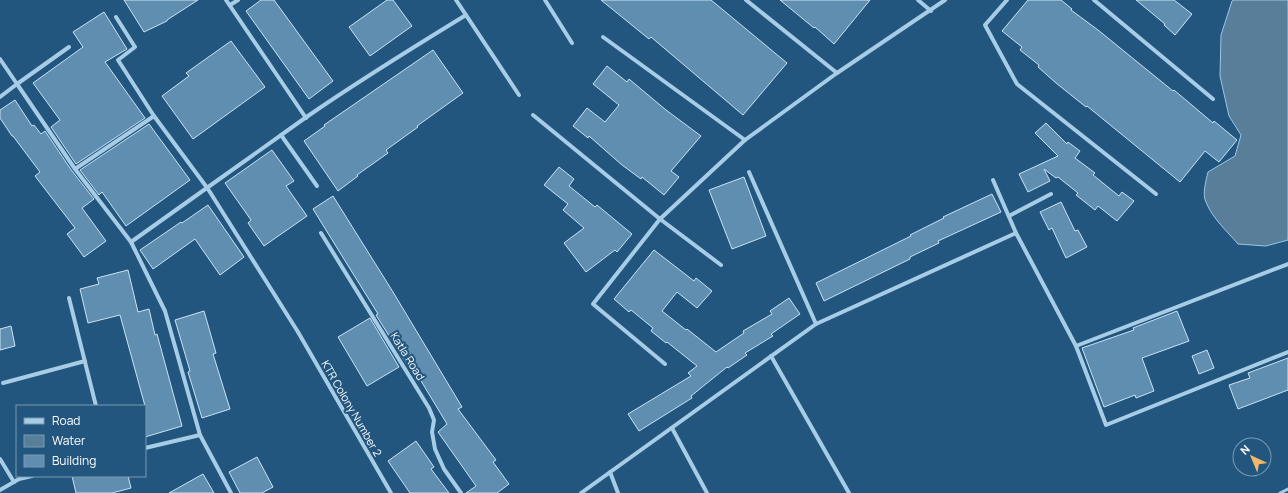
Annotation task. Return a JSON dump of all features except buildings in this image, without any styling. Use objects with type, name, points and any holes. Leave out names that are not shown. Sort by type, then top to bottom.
[{"type":"street","points":[[226,0],[306,118]]},
{"type":"street","points":[[230,5],[238,0]]},
{"type":"street","points":[[456,0],[519,95]]},
{"type":"street","points":[[545,0],[572,43]]},
{"type":"street","points":[[746,0],[837,73]]},
{"type":"street","points":[[918,0],[931,10]]},
{"type":"street","points":[[665,364],[593,304],[660,219],[745,140],[837,73],[945,0]]},
{"type":"street","points":[[1007,0],[985,25],[1017,84],[1156,194]]},
{"type":"street","points":[[1094,0],[1213,99]]},
{"type":"street","points":[[131,242],[306,118],[414,47],[466,15]]},
{"type":"street","name":"KTR Colony Number 2","points":[[116,17],[135,47],[118,60],[154,116],[208,188],[298,332],[391,493]]},
{"type":"street","points":[[603,37],[745,140]]},
{"type":"street","points":[[0,97],[69,47]]},
{"type":"street","points":[[0,59],[75,169],[131,242],[165,311],[200,435],[231,493]]},
{"type":"street","points":[[534,115],[660,219],[721,265]]},
{"type":"street","points":[[75,169],[154,116]]},
{"type":"street","points":[[281,135],[317,186]]},
{"type":"street","points":[[749,172],[816,324]]},
{"type":"street","points":[[993,180],[1016,233],[1076,346],[1106,425],[1288,352]]},
{"type":"street","points":[[1009,216],[1051,194]]},
{"type":"street","name":"Katla Road","points":[[321,233],[429,408],[434,420],[432,432],[435,449],[444,469],[461,493]]},
{"type":"street","points":[[581,493],[816,324],[1016,233]]},
{"type":"street","points":[[1076,346],[1288,264]]},
{"type":"street","points":[[68,298],[96,405]]},
{"type":"street","points":[[771,356],[848,493]]},
{"type":"street","points":[[3,382],[85,361]]},
{"type":"street","points":[[672,428],[707,493]]},
{"type":"street","points":[[146,448],[200,435]]},
{"type":"street","points":[[0,459],[14,482]]},
{"type":"street","points":[[610,472],[618,493]]},
{"type":"street","points":[[0,490],[19,479],[28,477]]},
{"type":"lane","points":[[1280,493],[1288,489]]},
{"type":"water","points":[[1288,0],[1288,240],[1266,246],[1238,244],[1212,213],[1204,195],[1208,172],[1235,156],[1241,135],[1229,116],[1220,76],[1221,35],[1232,1]]}]
